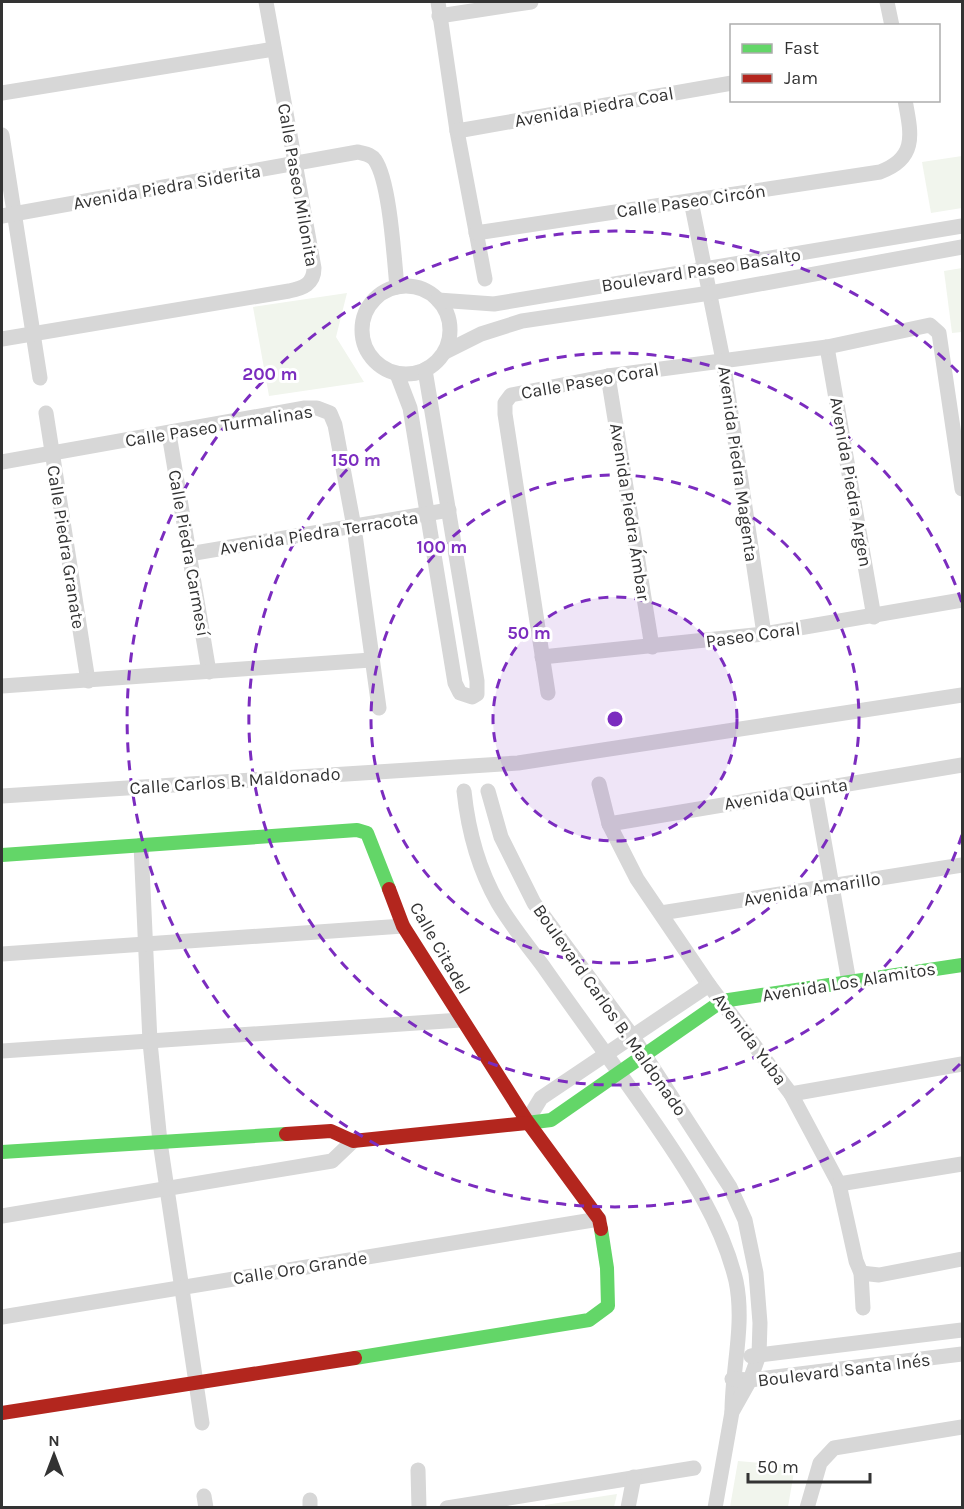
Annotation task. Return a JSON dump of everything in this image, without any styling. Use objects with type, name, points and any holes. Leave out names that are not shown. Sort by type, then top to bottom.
[{"type":"street","name":"Calle Paseo Milonita","points":[[2,339],[289,291],[306,286],[312,280],[314,268],[266,2]]},
{"type":"street","points":[[485,279],[457,131],[438,9],[531,2]]},
{"type":"street","points":[[887,2],[892,24]]},
{"type":"street","points":[[2,93],[274,49]]},
{"type":"street","name":"Avenida Piedra Coal","points":[[457,131],[730,83]]},
{"type":"street","name":"Calle Paseo Circón","points":[[476,232],[867,175],[891,168],[902,161],[910,137],[905,102]]},
{"type":"street","points":[[2,135],[8,215],[40,378]]},
{"type":"street","name":"Avenida Piedra Siderita","points":[[8,215],[294,165],[351,152],[368,154],[375,161],[384,185],[398,287]]},
{"type":"street","name":"Avenida Piedra Magenta","points":[[691,201],[723,360],[764,634]]},
{"type":"street","name":"Boulevard Paseo Basalto","points":[[438,300],[494,304],[704,271],[963,226]]},
{"type":"street","name":"Boulevard Paseo Basalto","points":[[446,352],[481,334],[522,321],[710,293],[963,247]]},
{"type":"street","points":[[412,286],[426,291],[438,300],[446,311],[450,324],[450,338],[446,352],[437,363],[411,375],[397,374],[382,368],[371,358],[364,345],[361,330],[364,315],[372,302],[383,292],[398,287],[412,286]]},
{"type":"street","name":"Calle Paseo Coral","points":[[548,693],[505,403],[517,392],[608,376],[827,347],[926,325],[934,326],[939,333],[963,489]]},
{"type":"street","name":"Avenida Piedra Argen","points":[[827,347],[874,617]]},
{"type":"street","points":[[397,374],[410,408],[455,683],[460,693],[472,697],[477,694],[477,681],[426,370]]},
{"type":"street","name":"Avenida Piedra Ámbar","points":[[608,376],[652,647]]},
{"type":"street","name":"Calle Paseo Turmalinas","points":[[2,462],[305,408],[324,410],[333,417],[354,527],[379,708]]},
{"type":"street","name":"Calle Piedra Granate","points":[[46,413],[88,681]]},
{"type":"street","name":"Calle Piedra Carmesí","points":[[169,434],[209,672]]},
{"type":"street","name":"Avenida Piedra Terracota","points":[[189,554],[449,510]]},
{"type":"street","name":"Paseo Coral","points":[[542,657],[764,634],[963,600]]},
{"type":"street","points":[[2,686],[371,660]]},
{"type":"street","name":"Calle Carlos B. Maldonado","points":[[2,796],[553,759],[963,695]]},
{"type":"street","name":"Avenida Quinta","points":[[609,824],[963,765]]},
{"type":"street","name":"Avenida Yuba","points":[[599,784],[609,824],[637,879],[709,985],[791,1094],[839,1184],[861,1273],[863,1308]]},
{"type":"street","points":[[815,790],[849,982]]},
{"type":"street","name":"Boulevard Carlos B. Maldonado","points":[[464,791],[473,838],[498,903],[608,1054],[684,1165],[705,1200],[719,1230],[736,1282],[741,1333],[732,1379],[732,1412]]},
{"type":"street","name":"Boulevard Carlos B. Maldonado","points":[[488,791],[501,837],[534,903],[633,1036],[713,1159],[745,1220],[756,1273],[759,1355],[750,1380]]},
{"type":"street","name":"Calle Citadel","points":[[141,845],[357,830],[367,833],[403,926],[527,1121],[598,1219],[607,1268],[608,1306],[589,1320],[196,1381]]},
{"type":"street","points":[[2,855],[141,845],[150,1042],[160,1142],[202,1424]]},
{"type":"street","name":"Avenida Amarillo","points":[[661,913],[963,865]]},
{"type":"street","points":[[2,954],[403,926]]},
{"type":"street","name":"Avenida Los Alamitos","points":[[353,1141],[551,1120],[645,1057],[722,1001],[963,965]]},
{"type":"street","points":[[527,1121],[541,1098],[709,985]]},
{"type":"street","points":[[2,1051],[461,1020]]},
{"type":"street","points":[[791,1094],[963,1065]]},
{"type":"street","points":[[2,1152],[331,1131],[353,1141],[332,1161],[2,1216]]},
{"type":"street","points":[[839,1184],[963,1164]]},
{"type":"street","name":"Calle Oro Grande","points":[[2,1317],[598,1219]]},
{"type":"street","points":[[861,1273],[879,1275],[963,1259]]},
{"type":"street","name":"Boulevard Santa Inés","points":[[735,1358],[963,1330]]},
{"type":"street","name":"Boulevard Santa Inés","points":[[715,1508],[732,1412],[750,1380],[963,1354]]},
{"type":"street","points":[[732,1379],[750,1380]]},
{"type":"street","points":[[2,1413],[196,1381]]},
{"type":"street","points":[[807,1508],[815,1475],[828,1452],[834,1448],[963,1426]]},
{"type":"street","points":[[447,1508],[535,1500],[634,1477],[694,1468]]},
{"type":"street","points":[[418,1470],[419,1508]]},
{"type":"street","points":[[628,1508],[634,1477]]},
{"type":"shaded area","points":[[962,156],[962,208],[931,213],[922,162]]},
{"type":"shaded area","points":[[962,268],[962,332],[952,333],[944,271]]},
{"type":"shaded area","points":[[347,293],[336,337],[364,382],[269,396],[253,307]]},
{"type":"shaded area","points":[[738,1461],[795,1466],[788,1507],[730,1507]]},
{"type":"shaded area","points":[[617,1494],[614,1507],[545,1507],[545,1505]]},
{"type":"traffic: fast","points":[[2,855],[357,830],[367,833],[389,889]]},
{"type":"traffic: fast","points":[[527,1123],[551,1120],[722,1001],[962,965]]},
{"type":"traffic: fast","points":[[2,1152],[286,1134]]},
{"type":"traffic: fast","points":[[355,1358],[589,1320],[608,1306],[607,1268],[601,1229]]},
{"type":"traffic: jam","points":[[389,889],[403,926],[527,1121],[599,1219],[601,1229]]},
{"type":"traffic: jam","points":[[286,1134],[331,1131],[353,1141],[527,1123]]},
{"type":"traffic: jam","points":[[2,1413],[355,1358]]}]
